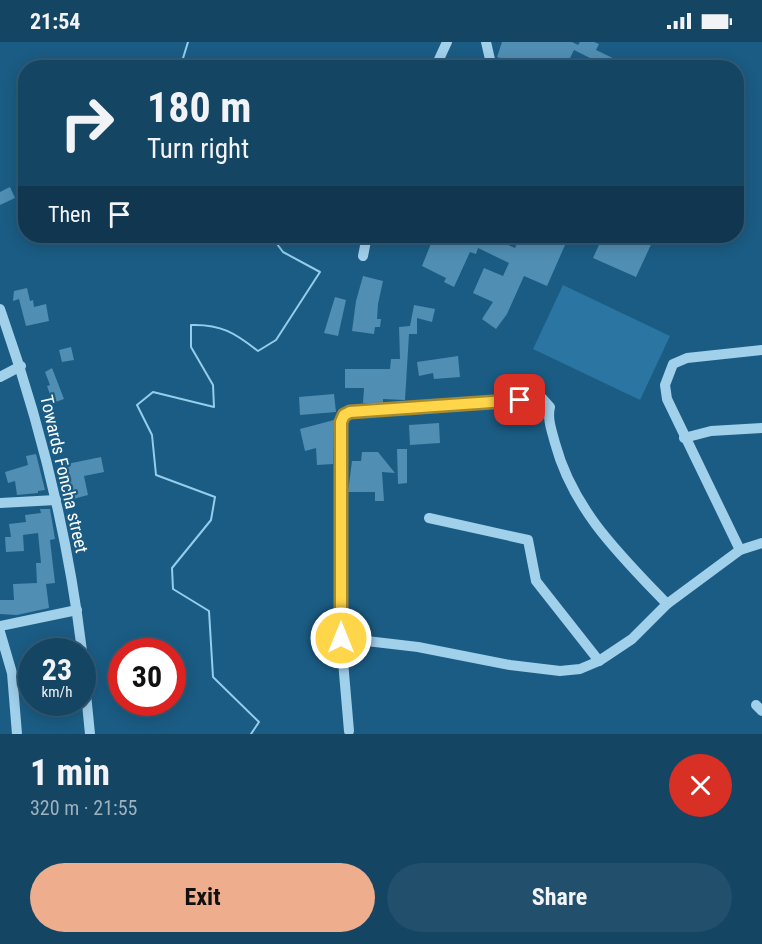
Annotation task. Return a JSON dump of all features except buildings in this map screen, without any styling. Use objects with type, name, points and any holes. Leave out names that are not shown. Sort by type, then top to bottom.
[{"type":"street","points":[[439,60],[447,42]]},
{"type":"street","points":[[486,42],[490,60]]},
{"type":"street","points":[[363,256],[366,243]]},
{"type":"street","name":"Towards Foncha street","points":[[0,309],[21,366],[56,500],[80,638]]},
{"type":"street","points":[[740,550],[684,438],[667,399],[665,385],[673,364],[687,358],[762,350]]},
{"type":"street","points":[[0,377],[21,366]]},
{"type":"street","points":[[349,732],[341,638],[341,422],[344,415],[350,412],[433,408],[542,398],[550,407],[548,416],[558,456],[588,516],[667,604]]},
{"type":"street","points":[[684,438],[711,431],[762,428]]},
{"type":"street","points":[[0,503],[56,500]]},
{"type":"street","points":[[429,518],[528,540],[536,581],[599,661]]},
{"type":"street","points":[[341,638],[418,647],[510,665],[560,671],[580,669],[599,661],[632,639],[667,604],[740,550],[762,543]]},
{"type":"street","points":[[0,626],[77,610]]},
{"type":"street","points":[[0,632],[12,673],[17,734]]},
{"type":"street","name":"Towards Foncha street","points":[[88,716],[90,734]]},
{"type":"shaded area","points":[[563,285],[670,336],[640,400],[533,349]]},
{"type":"waterway","points":[[182,60],[188,42]]},
{"type":"waterway","points":[[251,734],[259,722],[213,677],[209,611],[173,589],[172,568],[211,520],[215,497],[156,475],[152,435],[137,405],[153,392],[214,407],[213,385],[191,347],[191,325],[211,326],[227,331],[258,351],[276,340],[320,272],[283,252],[276,243]]},
{"type":"route","points":[[341,638],[341,422],[344,415],[350,412],[433,408],[520,400]]}]
